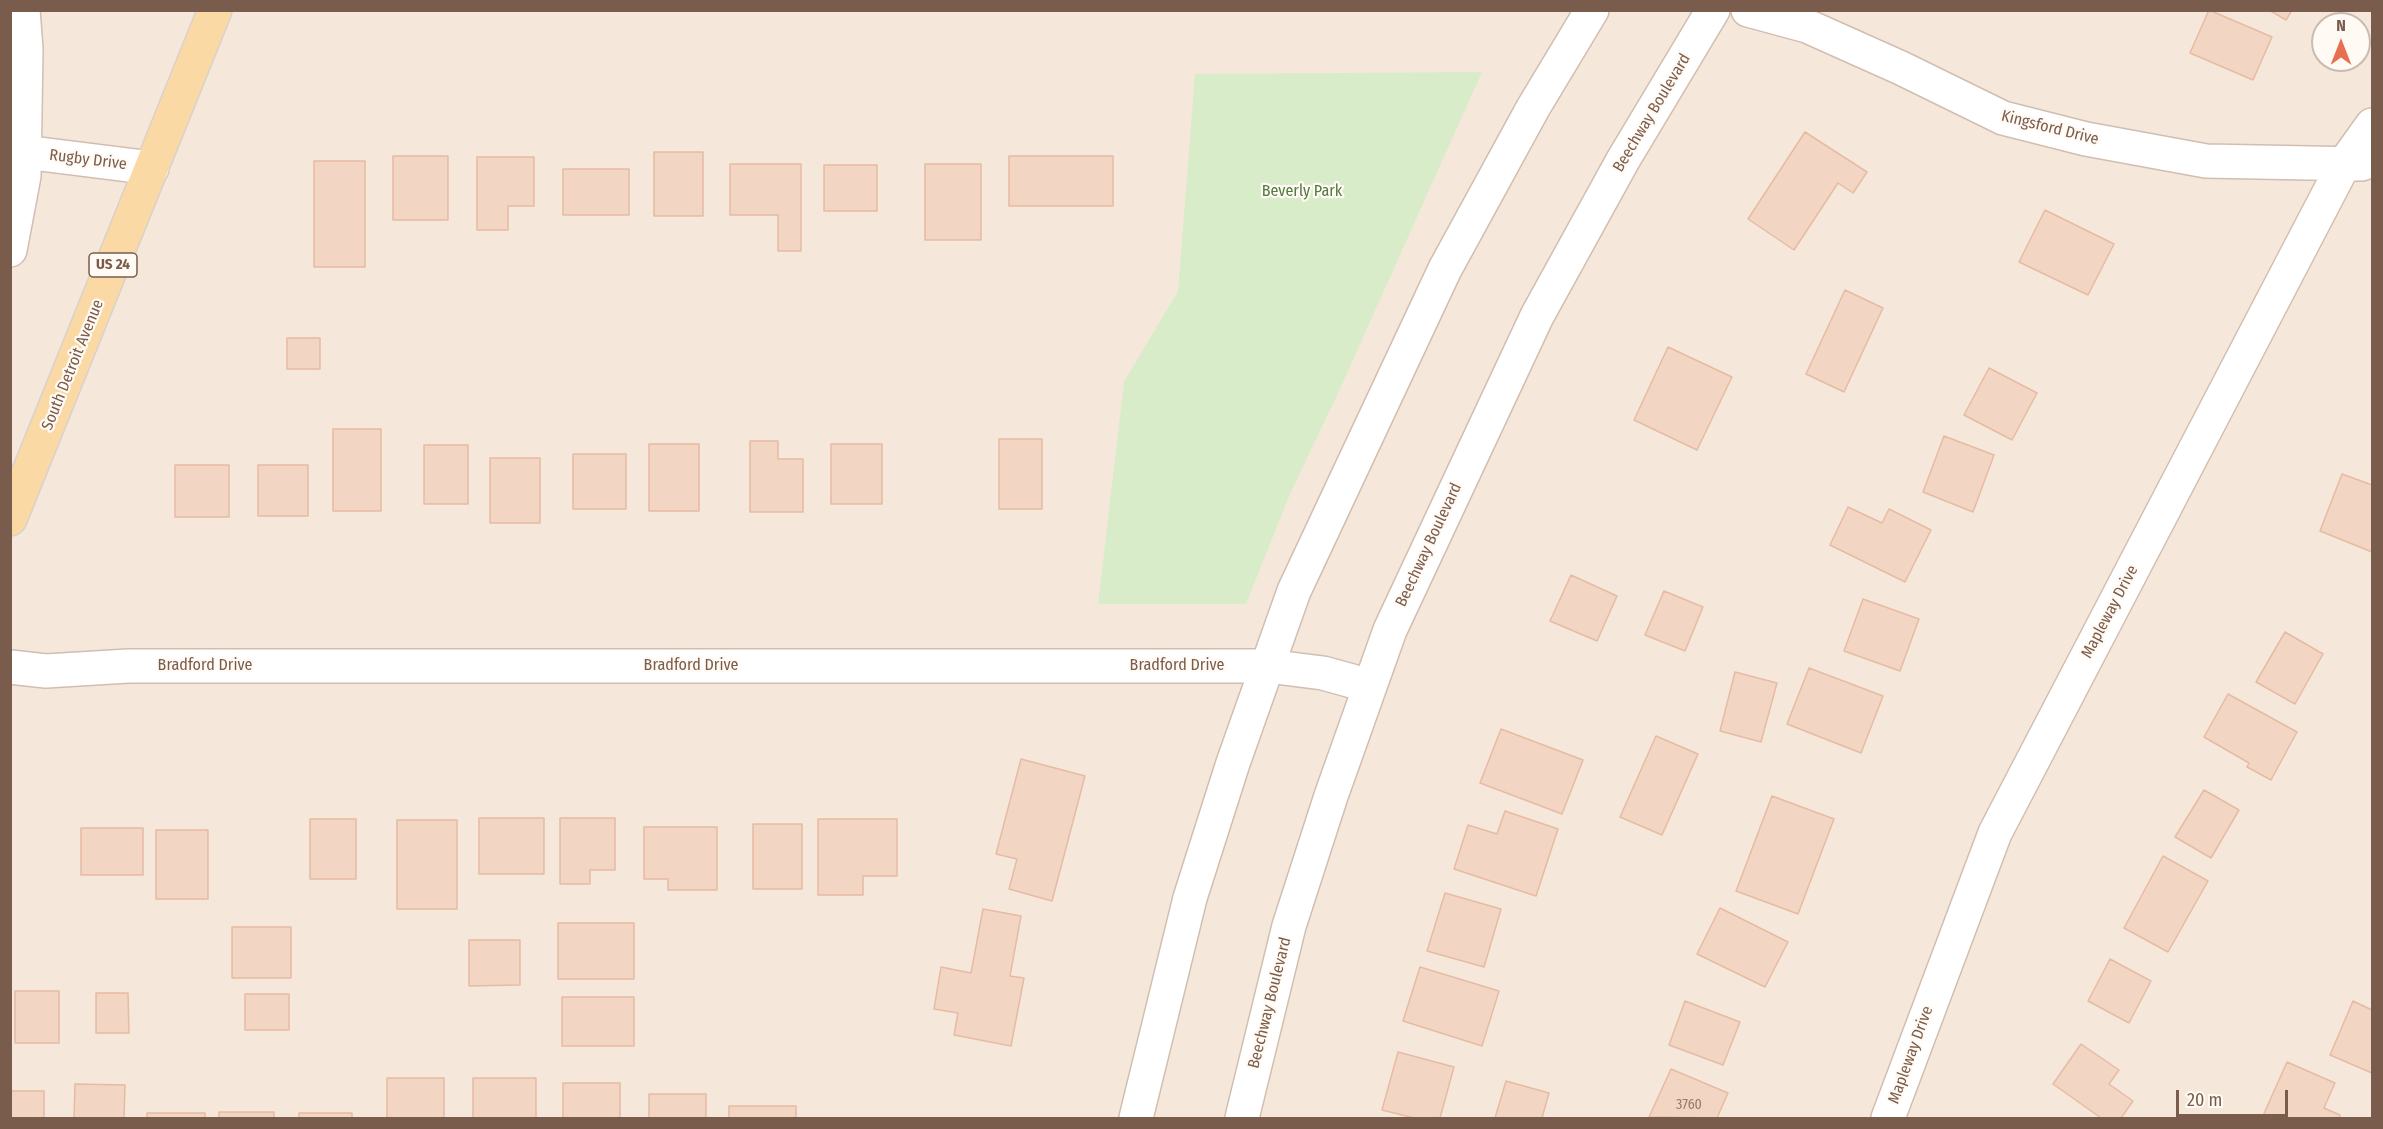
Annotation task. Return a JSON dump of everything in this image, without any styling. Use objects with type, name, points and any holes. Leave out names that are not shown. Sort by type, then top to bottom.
[{"type":"main road","name":"South Detroit Avenue","points":[[10,519],[215,10]]},
{"type":"street","name":"Rugby Drive","points":[[10,250],[24,176],[26,49],[23,10]]},
{"type":"street","points":[[1136,1119],[1190,898],[1233,763],[1294,591],[1445,269],[1533,108],[1592,10]]},
{"type":"street","name":"Beechway Boulevard","points":[[1242,1119],[1288,926],[1330,796],[1390,630],[1537,316],[1623,160],[1713,10]]},
{"type":"street","name":"Kingsford Drive","points":[[1748,10],[1807,26],[1901,68],[2003,118],[2086,139],[2206,161],[2358,164]]},
{"type":"street","name":"Mapleway Drive","points":[[1888,1119],[1995,833],[2358,164],[2373,125]]},
{"type":"street","name":"Rugby Drive","points":[[24,152],[152,168]]},
{"type":"street","name":"Bradford Drive","points":[[10,667],[46,671],[128,666],[1267,666],[1323,673],[1370,686]]},
{"type":"shaded area","points":[[11,11],[2372,11],[2372,1118],[11,1118]]},
{"type":"green space","name":"Beverly Park","points":[[1482,72],[1339,391],[1290,494],[1246,604],[1098,604],[1124,382],[1178,291],[1195,74]]},
{"type":"building","points":[[2209,10],[2272,37],[2253,80],[2190,53]]},
{"type":"building","points":[[2269,10],[2292,10],[2286,20]]},
{"type":"building","points":[[1805,132],[1867,172],[1853,193],[1838,183],[1794,250],[1748,219]]},
{"type":"building","points":[[654,152],[703,152],[703,216],[654,216]]},
{"type":"building","points":[[393,156],[448,156],[448,220],[393,220]]},
{"type":"building","points":[[1009,156],[1113,156],[1113,206],[1009,206]]},
{"type":"building","points":[[477,157],[534,157],[534,206],[508,206],[508,230],[477,230]]},
{"type":"building","points":[[314,161],[365,161],[365,267],[314,267]]},
{"type":"building","points":[[730,164],[801,164],[801,251],[778,251],[778,215],[730,215]]},
{"type":"building","points":[[925,164],[981,164],[981,240],[925,240]]},
{"type":"building","points":[[824,165],[877,165],[877,211],[824,211]]},
{"type":"building","points":[[563,169],[629,169],[629,215],[563,215]]},
{"type":"building","points":[[2045,210],[2114,244],[2088,295],[2019,262]]},
{"type":"building","points":[[1845,290],[1883,308],[1844,392],[1806,374]]},
{"type":"building","points":[[287,338],[320,338],[320,369],[287,369]]},
{"type":"building","points":[[1668,347],[1732,377],[1697,450],[1634,420]]},
{"type":"building","points":[[1989,368],[2037,393],[2012,440],[1964,415]]},
{"type":"building","points":[[333,429],[381,429],[381,511],[333,511]]},
{"type":"building","points":[[1944,436],[1994,455],[1973,512],[1923,492]]},
{"type":"building","points":[[999,439],[1042,439],[1042,509],[999,509]]},
{"type":"building","points":[[750,441],[778,441],[778,459],[803,459],[803,512],[750,512]]},
{"type":"building","points":[[649,444],[699,444],[699,511],[649,511]]},
{"type":"building","points":[[831,444],[882,444],[882,504],[831,504]]},
{"type":"building","points":[[424,445],[468,445],[468,504],[424,504]]},
{"type":"building","points":[[573,454],[626,454],[626,509],[573,509]]},
{"type":"building","points":[[490,458],[540,458],[540,523],[490,523]]},
{"type":"building","points":[[175,465],[229,465],[229,517],[175,517]]},
{"type":"building","points":[[258,465],[308,465],[308,516],[258,516]]},
{"type":"building","points":[[2342,474],[2372,485],[2372,552],[2320,531]]},
{"type":"building","points":[[1848,507],[1882,523],[1889,509],[1931,530],[1905,582],[1830,545]]},
{"type":"building","points":[[1571,575],[1617,596],[1597,641],[1550,621]]},
{"type":"building","points":[[1664,591],[1703,607],[1685,651],[1645,635]]},
{"type":"building","points":[[1863,599],[1919,619],[1900,671],[1844,651]]},
{"type":"building","points":[[2285,632],[2323,654],[2295,704],[2256,682]]},
{"type":"building","points":[[1809,668],[1883,696],[1861,753],[1787,724]]},
{"type":"building","points":[[1735,672],[1777,683],[1761,742],[1720,731]]},
{"type":"building","points":[[2228,694],[2297,732],[2271,780],[2247,767],[2249,763],[2204,737]]},
{"type":"building","points":[[1501,729],[1583,760],[1562,814],[1480,783]]},
{"type":"building","points":[[1656,736],[1698,754],[1662,835],[1620,817]]},
{"type":"building","points":[[1021,759],[1085,776],[1052,901],[1009,889],[1017,859],[996,854]]},
{"type":"building","points":[[2204,790],[2239,810],[2211,858],[2175,837]]},
{"type":"building","points":[[1772,796],[1834,819],[1798,914],[1736,891]]},
{"type":"building","points":[[1505,811],[1558,829],[1536,896],[1454,869],[1468,825],[1497,834]]},
{"type":"building","points":[[479,818],[544,818],[544,874],[479,874]]},
{"type":"building","points":[[560,818],[615,818],[615,870],[590,870],[590,884],[560,884]]},
{"type":"building","points":[[310,819],[356,819],[356,879],[310,879]]},
{"type":"building","points":[[818,819],[897,819],[897,876],[863,876],[863,895],[818,895]]},
{"type":"building","points":[[397,820],[457,820],[457,909],[397,909]]},
{"type":"building","points":[[753,824],[802,824],[802,889],[753,889]]},
{"type":"building","points":[[644,827],[717,827],[717,890],[668,890],[668,879],[644,879]]},
{"type":"building","points":[[81,828],[143,828],[143,875],[81,875]]},
{"type":"building","points":[[156,830],[208,830],[208,899],[156,899]]},
{"type":"building","points":[[2163,856],[2208,881],[2168,952],[2124,928]]},
{"type":"building","points":[[1445,893],[1501,909],[1484,967],[1427,951]]},
{"type":"building","points":[[1720,908],[1788,942],[1765,987],[1697,954]]},
{"type":"building","points":[[983,909],[1021,916],[1010,976],[1024,978],[1011,1046],[954,1035],[958,1013],[934,1009],[941,967],[971,973]]},
{"type":"building","points":[[558,923],[634,923],[634,979],[558,979]]},
{"type":"building","points":[[232,927],[291,927],[291,978],[232,978]]},
{"type":"building","points":[[469,940],[520,940],[520,985],[469,986]]},
{"type":"building","points":[[2110,959],[2151,981],[2129,1023],[2088,1001]]},
{"type":"building","points":[[1420,967],[1499,991],[1482,1046],[1403,1021]]},
{"type":"building","points":[[15,991],[59,991],[59,1043],[15,1043]]},
{"type":"building","points":[[96,993],[128,993],[129,1033],[96,1033]]},
{"type":"building","points":[[245,994],[289,994],[289,1030],[245,1030]]},
{"type":"building","points":[[562,997],[634,997],[634,1046],[562,1046]]},
{"type":"building","points":[[1685,1001],[1740,1022],[1723,1065],[1669,1045]]},
{"type":"building","points":[[2353,1001],[2372,1010],[2372,1073],[2330,1055]]},
{"type":"building","points":[[2081,1044],[2119,1070],[2109,1084],[2133,1101],[2121,1118],[2101,1118],[2053,1084]]},
{"type":"building","points":[[1398,1052],[1454,1067],[1440,1118],[1414,1118],[1382,1110]]},
{"type":"building","points":[[2287,1062],[2335,1083],[2324,1108],[2340,1115],[2339,1118],[2262,1118]]},
{"type":"building","points":[[1671,1069],[1728,1093],[1717,1118],[1649,1117]]},
{"type":"building","points":[[387,1078],[444,1078],[444,1118],[387,1118]]},
{"type":"building","points":[[473,1078],[536,1078],[536,1118],[473,1118]]},
{"type":"building","points":[[1506,1081],[1549,1093],[1542,1118],[1495,1118]]},
{"type":"building","points":[[563,1083],[620,1083],[620,1118],[563,1118]]},
{"type":"building","points":[[75,1084],[125,1085],[124,1118],[74,1118]]},
{"type":"building","points":[[10,1091],[44,1091],[44,1118],[10,1118]]},
{"type":"building","points":[[649,1094],[706,1094],[706,1118],[649,1118]]},
{"type":"building","points":[[729,1106],[796,1106],[796,1118],[729,1118]]},
{"type":"building","points":[[219,1112],[274,1112],[274,1118],[219,1118]]},
{"type":"building","points":[[147,1113],[205,1113],[205,1118],[147,1118]]},
{"type":"building","points":[[299,1113],[352,1113],[352,1118],[299,1118]]}]
